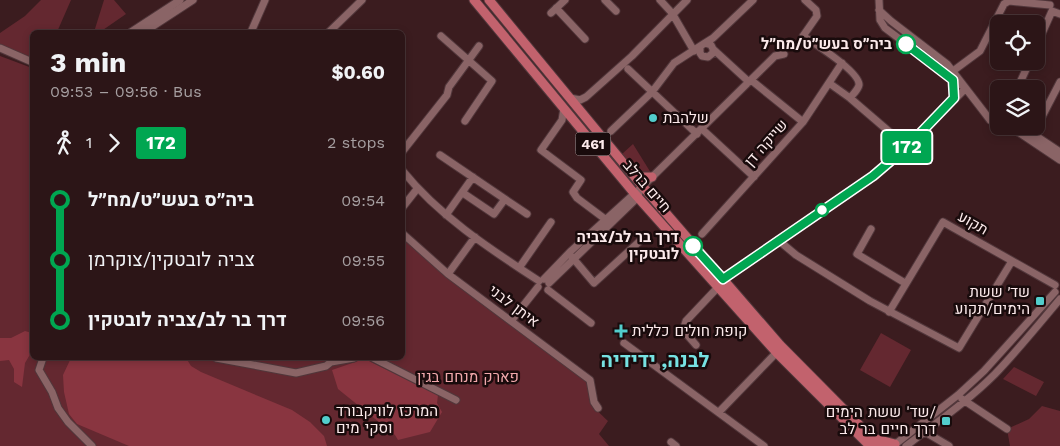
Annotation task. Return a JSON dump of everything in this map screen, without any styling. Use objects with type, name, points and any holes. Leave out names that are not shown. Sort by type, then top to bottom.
[{"type":"main road","name":"חיים ברלב","points":[[474,0],[636,195],[778,349],[871,442],[880,446]]},
{"type":"main road","name":"חיים ברלב","points":[[489,0],[632,173],[720,284]]},
{"type":"main road","points":[[632,173],[643,177],[652,177]]},
{"type":"main road","points":[[871,442],[894,445]]},
{"type":"street","points":[[147,30],[193,0]]},
{"type":"street","points":[[252,30],[265,0]]},
{"type":"street","points":[[330,30],[362,0]]},
{"type":"street","points":[[565,0],[553,11],[585,39]]},
{"type":"street","points":[[605,0],[616,11]]},
{"type":"street","points":[[660,0],[700,47],[700,53],[705,57],[710,56],[713,49]]},
{"type":"street","points":[[569,98],[577,101],[586,97],[632,56],[672,13],[687,0]]},
{"type":"street","points":[[611,131],[652,92],[674,63],[713,38],[753,0]]},
{"type":"street","points":[[805,0],[816,10],[817,16],[803,36],[842,63],[858,80],[858,88],[850,98]]},
{"type":"street","points":[[879,0],[880,20],[885,28],[965,89]]},
{"type":"street","points":[[134,30],[168,3],[178,1],[178,10]]},
{"type":"street","points":[[953,71],[980,51],[1004,4],[1009,1],[1051,5],[1060,14]]},
{"type":"street","points":[[168,3],[178,10]]},
{"type":"street","points":[[1045,22],[1051,5]]},
{"type":"street","points":[[879,10],[942,60],[953,71],[990,120]]},
{"type":"street","points":[[441,36],[492,81],[464,121]]},
{"type":"street","points":[[700,47],[711,45],[713,49],[750,81],[803,122]]},
{"type":"street","points":[[405,148],[447,95],[449,87],[480,46]]},
{"type":"street","points":[[0,48],[30,61]]},
{"type":"street","points":[[513,322],[543,285],[636,195],[642,186],[775,56],[784,54]]},
{"type":"street","name":"שייקה דן","points":[[702,234],[803,122],[842,63]]},
{"type":"street","points":[[628,69],[652,92],[754,177]]},
{"type":"street","points":[[953,80],[954,98]]},
{"type":"street","points":[[1032,137],[1060,82]]},
{"type":"street","points":[[829,83],[850,98],[907,147]]},
{"type":"street","points":[[696,345],[683,330],[686,321],[720,284],[778,240],[873,176],[907,147],[965,89]]},
{"type":"street","points":[[582,112],[581,106],[586,97]]},
{"type":"street","points":[[564,108],[562,120],[541,150],[581,180],[573,192],[577,198],[605,219]]},
{"type":"street","points":[[562,120],[572,118]]},
{"type":"street","points":[[1028,135],[1060,152]]},
{"type":"street","points":[[1032,137],[1060,160]]},
{"type":"street","points":[[440,155],[527,214]]},
{"type":"street","points":[[405,174],[417,189],[446,215],[543,285],[591,323]]},
{"type":"street","points":[[446,215],[473,177]]},
{"type":"street","points":[[405,204],[417,189]]},
{"type":"street","points":[[463,193],[494,214],[505,199]]},
{"type":"street","points":[[571,257],[605,219],[636,195]]},
{"type":"street","points":[[519,268],[551,222]]},
{"type":"street","name":"תקוע","points":[[889,312],[943,222],[1012,261],[1058,290]]},
{"type":"street","points":[[871,230],[857,254],[905,283]]},
{"type":"street","name":"איתן לבני","points":[[405,236],[448,274],[590,380],[594,402],[598,408]]},
{"type":"street","points":[[448,274],[475,237]]},
{"type":"street","points":[[571,257],[594,283],[641,240]]},
{"type":"street","points":[[778,240],[796,255],[889,312],[959,348],[1012,261]]},
{"type":"street","points":[[894,445],[958,394],[1003,351],[1058,290]]},
{"type":"street","points":[[906,446],[964,402],[1010,358],[1058,290]]},
{"type":"street","points":[[624,343],[764,446]]},
{"type":"street","points":[[719,412],[778,349]]},
{"type":"street","points":[[42,360],[39,370],[52,392],[58,408],[68,422],[92,446]]},
{"type":"street","points":[[227,360],[296,373],[343,360]]},
{"type":"street","points":[[377,360],[456,400]]},
{"type":"street","points":[[958,394],[964,402],[1007,429]]},
{"type":"street","points":[[925,432],[949,446]]},
{"type":"green space","points":[[41,0],[71,0],[58,30],[30,30],[30,59],[0,45],[0,33],[25,16]]},
{"type":"green space","points":[[104,0],[114,0],[126,14],[103,30],[95,30]]},
{"type":"green space","name":"פארק מנחם בגין","points":[[0,56],[30,67],[30,360],[405,360],[405,237],[588,381],[589,394],[593,404],[608,421],[599,434],[609,446],[0,446]]},
{"type":"green space","points":[[633,144],[651,173],[645,175],[633,169],[622,154]]},
{"type":"green space","points":[[881,333],[911,350],[890,387],[860,370]]},
{"type":"green space","points":[[1014,367],[1044,382],[1036,396],[1003,379]]},
{"type":"green space","points":[[1042,406],[1060,411],[1060,446],[1010,446],[1007,429],[1029,419]]},
{"type":"shaded area","points":[[25,331],[30,332],[30,354],[25,363],[22,387],[14,382],[14,369],[9,360],[0,361],[0,338],[11,338]]},
{"type":"shaded area","points":[[70,360],[187,360],[191,366],[201,372],[292,410],[310,422],[324,436],[327,446],[129,446],[77,424],[69,414],[64,392],[63,375]]},
{"type":"shaded area","points":[[361,360],[367,360],[438,395],[437,403],[442,412],[430,432],[398,440],[395,435],[338,389],[332,370]]},
{"type":"bus line","name":"172","points":[[693,246],[723,279],[873,176],[898,156],[954,98],[953,80],[906,44]]},
{"type":"place","name":"ביה״ס בעש״ט/מח״ל","points":[[906,44]]},
{"type":"place","name":"שלהבת","points":[[653,118]]},
{"type":"place","name":"דרך בר לב/צביה לובטקין","points":[[693,246]]},
{"type":"place","name":"שד׳ ששת הימים/תקוע","points":[[1040,301]]},
{"type":"place","name":"קופת חולים כללית","points":[[621,331]]},
{"type":"place","name":"המרכז לוויקבורד וסקי מים","points":[[326,420]]},
{"type":"place","name":"שד' ששת הימים/ דרך חיים בר לב","points":[[946,421]]},
{"type":"district","name":"לבנה, ידידיה","points":[[655,360]]}]
